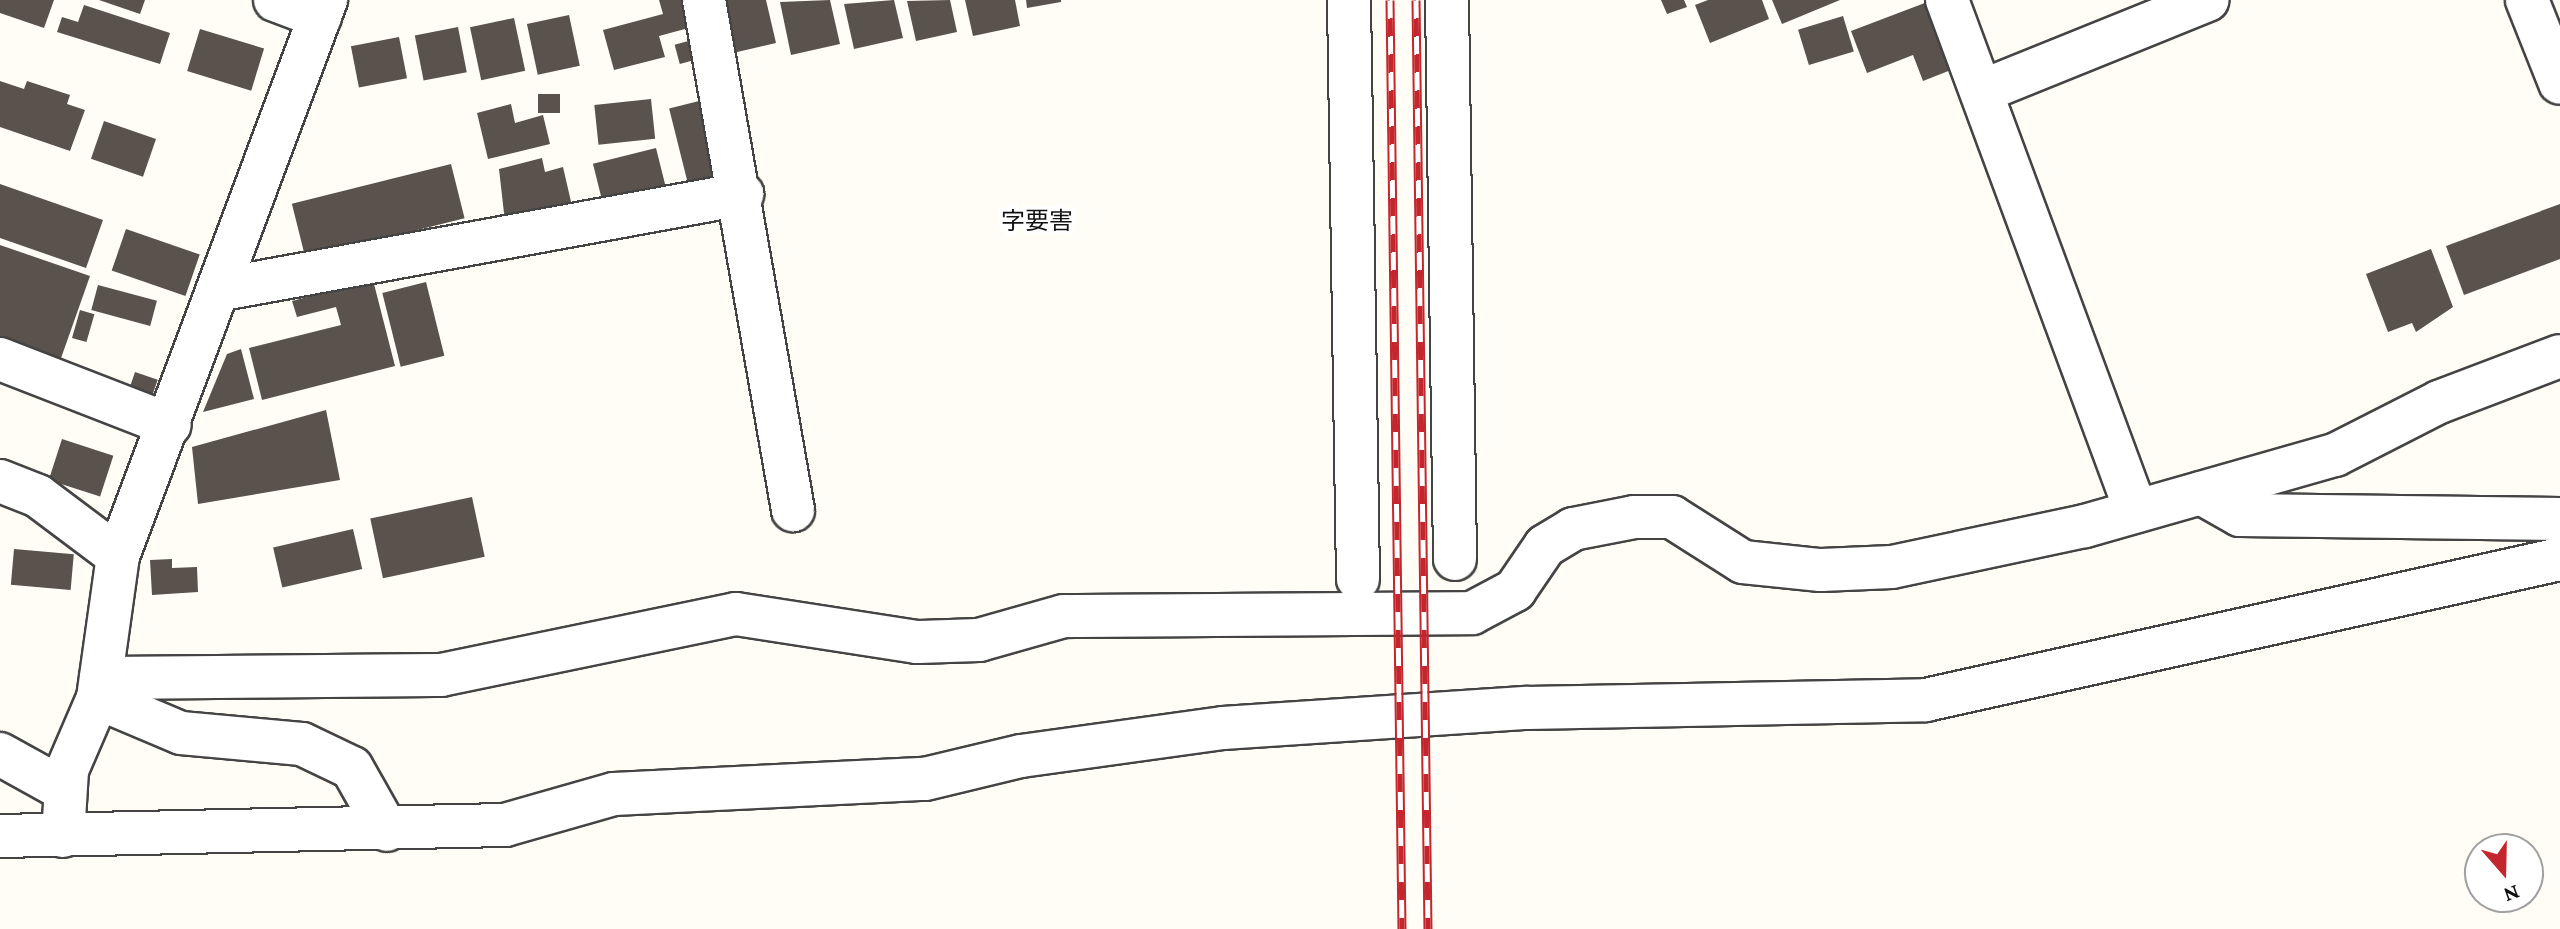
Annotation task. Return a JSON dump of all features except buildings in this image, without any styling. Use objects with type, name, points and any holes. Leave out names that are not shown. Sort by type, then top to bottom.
[{"type":"street","points":[[63,836],[65,790],[100,688],[118,556],[223,289],[323,8],[275,0]]},
{"type":"street","points":[[704,0],[742,194],[793,510]]},
{"type":"street","points":[[1349,0],[1358,579]]},
{"type":"street","points":[[1447,0],[1455,559]]},
{"type":"street","points":[[1947,0],[1985,90],[2136,511]]},
{"type":"street","points":[[1985,90],[2208,0]]},
{"type":"street","points":[[2527,0],[2560,83]]},
{"type":"street","points":[[223,289],[742,194]]},
{"type":"street","points":[[100,688],[441,675],[736,614],[917,642],[979,640],[1064,616],[1472,613],[1515,590],[1545,546],[1573,529],[1634,517],[1672,517],[1743,562],[1821,570],[1892,567],[2136,511],[2335,455],[2439,402],[2560,356]]},
{"type":"street","points":[[0,359],[93,389],[170,425]]},
{"type":"street","points":[[0,481],[38,496],[118,556]]},
{"type":"street","points":[[2201,493],[2240,515],[2560,519]]},
{"type":"street","points":[[0,836],[387,830],[505,825],[614,794],[925,779],[1021,756],[1223,728],[1527,708],[1926,700],[2560,559]]},
{"type":"street","points":[[100,688],[181,733],[302,744],[352,768],[387,830]]},
{"type":"street","points":[[0,754],[65,790]]},
{"type":"railway","points":[[1390,0],[1402,929]]},
{"type":"railway","points":[[1416,0],[1428,929]]},
{"type":"district","name":"字要害","points":[[1037,221]]}]
